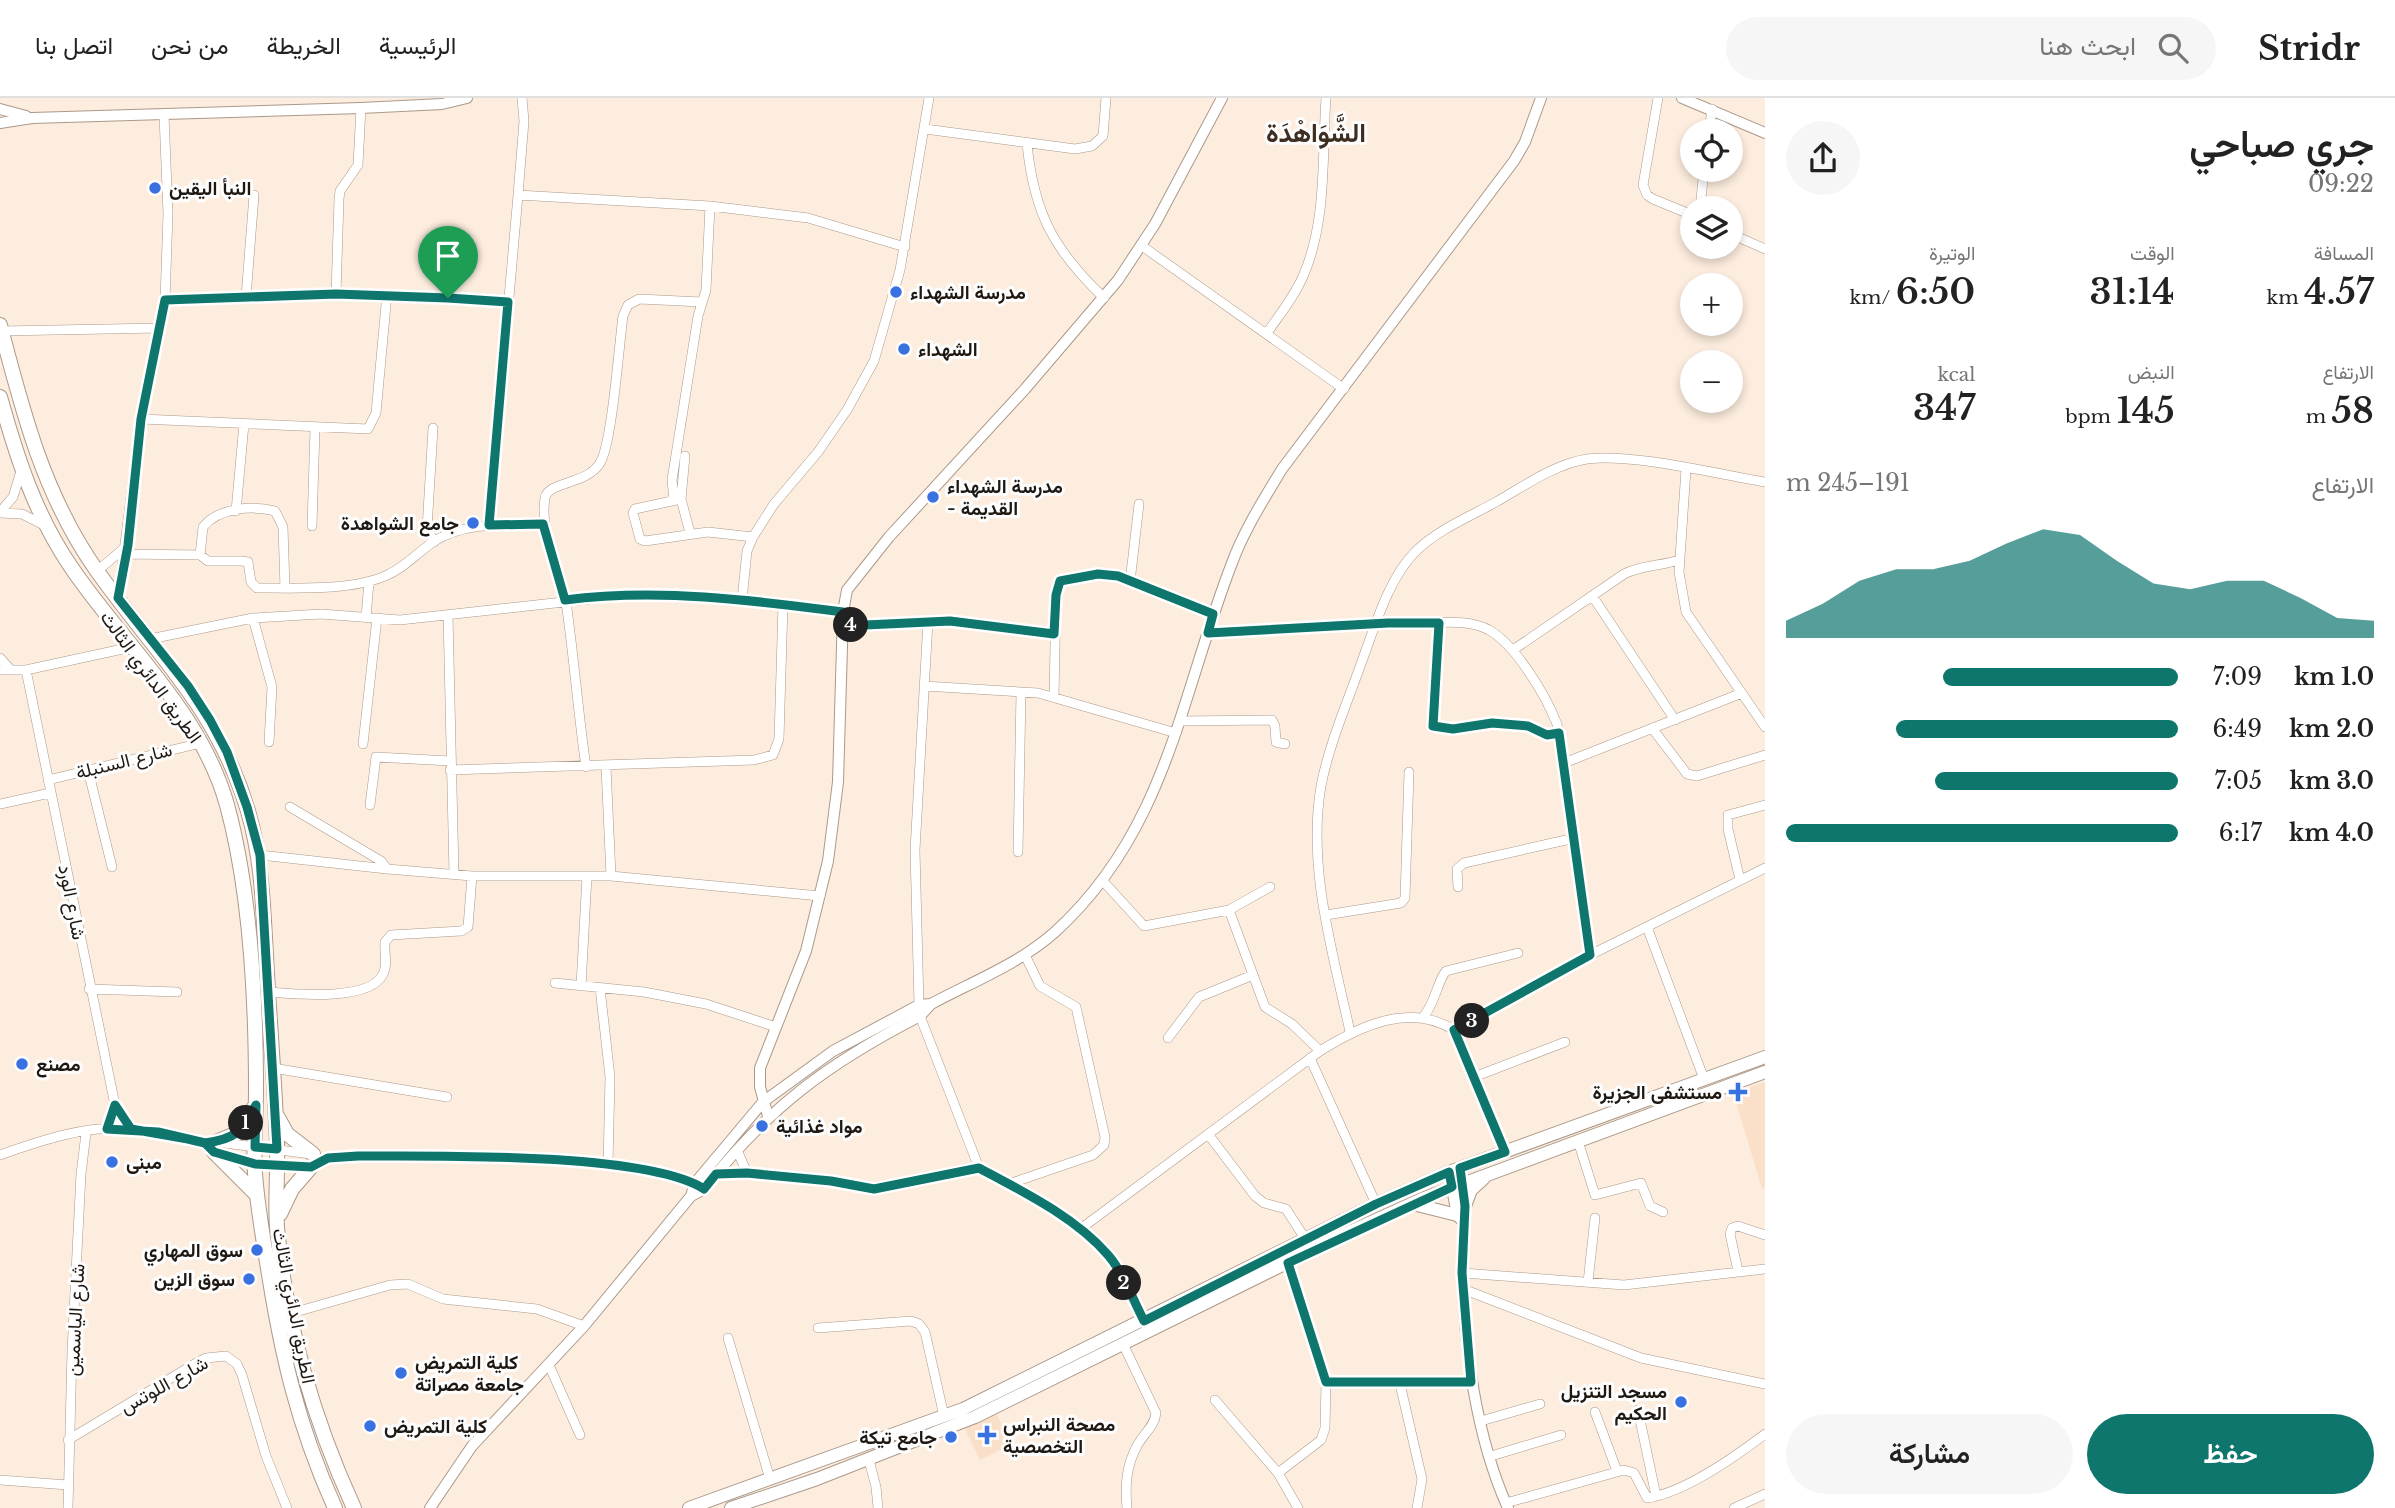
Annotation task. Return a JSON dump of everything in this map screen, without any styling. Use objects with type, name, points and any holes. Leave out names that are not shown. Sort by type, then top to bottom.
[{"type":"main road","name":"الطريق الدائري الثالث","points":[[1,328],[19,401],[47,485],[96,571],[188,686],[227,752],[260,855],[277,1149],[277,1229],[309,1387],[354,1508]]},
{"type":"main road","name":"الطريق الدائري الثالث","points":[[0,397],[21,471],[45,526],[72,568],[166,690],[201,743],[226,802],[247,898],[257,1195],[275,1326],[308,1447],[335,1508]]},
{"type":"main road","points":[[688,1508],[944,1416],[1144,1321],[1376,1204],[1455,1170],[1765,1057]]},
{"type":"main road","points":[[731,1508],[869,1460],[975,1417],[1412,1204],[1765,1072]]},
{"type":"main road","points":[[256,1105],[238,1133],[211,1146],[257,1195]]},
{"type":"main road","points":[[275,1108],[287,1134],[312,1160],[285,1201],[277,1229]]},
{"type":"main road","points":[[1412,1204],[1462,1214],[1471,1190],[1488,1175]]},
{"type":"street","points":[[0,123],[32,118],[442,104],[467,98]]},
{"type":"street","points":[[489,525],[524,121],[522,98]]},
{"type":"street","points":[[741,600],[747,551],[753,537],[774,503],[818,452],[847,410],[874,361],[905,247],[929,98]]},
{"type":"street","points":[[925,129],[1075,149],[1092,146],[1103,136],[1106,98]]},
{"type":"street","points":[[768,1116],[763,1102],[760,1068],[806,951],[820,896],[838,782],[843,612],[847,590],[889,537],[999,419],[1104,298],[1142,246],[1222,98]]},
{"type":"street","points":[[1267,333],[1291,301],[1312,254],[1320,207],[1326,98]]},
{"type":"street","points":[[430,1508],[471,1446],[584,1326],[699,1186],[763,1102],[833,1051],[1025,955],[1062,925],[1102,880],[1148,807],[1176,733],[1232,561],[1262,503],[1282,469],[1514,160],[1525,142],[1541,98]]},
{"type":"street","points":[[1658,98],[1643,185],[1647,195],[1680,210]]},
{"type":"street","points":[[1682,98],[1765,133]]},
{"type":"street","points":[[336,294],[339,198],[340,191],[359,165],[361,108]]},
{"type":"street","points":[[0,109],[32,118]]},
{"type":"street","points":[[1711,119],[1712,109]]},
{"type":"street","points":[[118,598],[127,550],[141,419],[165,300],[168,214],[164,115]]},
{"type":"street","points":[[1027,144],[1031,184],[1055,241],[1065,258],[1104,298]]},
{"type":"street","points":[[246,297],[254,195]]},
{"type":"street","points":[[518,195],[710,206],[828,221],[905,247]]},
{"type":"street","points":[[690,533],[672,480],[702,302],[710,206]]},
{"type":"street","points":[[1743,240],[1765,250]]},
{"type":"street","points":[[1142,246],[1344,389]]},
{"type":"street","points":[[165,300],[336,294],[508,302]]},
{"type":"street","points":[[141,419],[363,430],[374,421],[387,295]]},
{"type":"street","points":[[586,767],[565,600],[543,524],[549,489],[582,480],[599,466],[605,455],[623,316],[628,305],[639,299],[702,302]]},
{"type":"street","points":[[1,328],[160,328]]},
{"type":"street","points":[[236,510],[244,424]]},
{"type":"street","points":[[312,526],[315,428]]},
{"type":"street","points":[[433,428],[427,529],[434,541]]},
{"type":"street","points":[[678,499],[685,456]]},
{"type":"street","points":[[1350,1032],[1325,915],[1319,867],[1321,785],[1376,623],[1397,578],[1416,551],[1440,533],[1549,472],[1591,459],[1686,469],[1765,482]]},
{"type":"street","points":[[1686,469],[1679,560],[1680,587],[1686,612],[1765,727]]},
{"type":"street","points":[[0,513],[13,497],[21,471]]},
{"type":"street","points":[[678,499],[635,509],[637,534],[645,541],[708,532],[753,537]]},
{"type":"street","points":[[1130,582],[1139,504]]},
{"type":"street","points":[[200,555],[203,527],[209,518],[236,510],[270,510],[280,517],[285,588]]},
{"type":"street","points":[[0,513],[22,514],[45,526]]},
{"type":"street","points":[[96,571],[127,550],[200,555],[208,561],[248,562],[251,582],[257,588],[369,582],[396,571],[434,541],[450,533],[489,525],[543,524]]},
{"type":"street","points":[[1513,650],[1633,569],[1679,560]]},
{"type":"street","points":[[1054,697],[1056,595],[1060,581],[1110,574],[1213,614]]},
{"type":"street","points":[[366,617],[369,582]]},
{"type":"street","points":[[150,639],[253,618],[321,614],[400,620],[627,595],[741,600],[843,612]]},
{"type":"street","points":[[1593,597],[1675,720]]},
{"type":"street","points":[[370,805],[376,757],[450,765],[586,767],[763,759],[773,755],[779,739],[783,604]]},
{"type":"street","points":[[448,615],[454,874]]},
{"type":"street","points":[[253,618],[272,687],[269,742]]},
{"type":"street","points":[[363,744],[377,618]]},
{"type":"street","points":[[928,621],[915,850],[923,1008],[979,1168]]},
{"type":"street","points":[[844,626],[950,621],[1054,634]]},
{"type":"street","points":[[1208,633],[1376,623],[1474,624],[1490,630],[1513,650],[1541,693],[1559,733],[1590,955]]},
{"type":"street","points":[[1439,623],[1433,726],[1453,729],[1492,723],[1528,726],[1547,735],[1559,733]]},
{"type":"street","points":[[0,670],[26,670],[132,647]]},
{"type":"street","points":[[0,658],[11,670]]},
{"type":"street","name":"شارع الورد","points":[[26,670],[89,989],[115,1105],[131,1129]]},
{"type":"street","points":[[924,686],[1021,692],[1054,697],[1176,733]]},
{"type":"street","points":[[1018,852],[1021,692]]},
{"type":"street","points":[[1564,763],[1742,693]]},
{"type":"street","points":[[1179,721],[1272,720],[1276,742],[1285,744]]},
{"type":"street","points":[[1652,728],[1688,774],[1698,776],[1765,755]]},
{"type":"street","name":"شارع السنبلة","points":[[48,780],[201,743]]},
{"type":"street","points":[[606,766],[611,876]]},
{"type":"street","points":[[88,770],[112,867]]},
{"type":"street","points":[[1325,915],[1401,903],[1405,898],[1409,772]]},
{"type":"street","points":[[0,804],[50,793]]},
{"type":"street","points":[[1740,880],[1728,830],[1728,815],[1765,805]]},
{"type":"street","points":[[290,807],[381,861],[387,869]]},
{"type":"street","points":[[1458,887],[1457,869],[1464,863],[1525,847],[1575,838]]},
{"type":"street","points":[[260,855],[472,876],[611,876],[820,896]]},
{"type":"street","points":[[1454,1030],[1590,955],[1765,868]]},
{"type":"street","points":[[268,992],[317,995],[353,991],[379,980],[385,971],[385,942],[391,935],[461,931],[468,927],[472,876]]},
{"type":"street","points":[[581,986],[587,876]]},
{"type":"street","points":[[1102,880],[1144,926],[1229,910],[1270,887]]},
{"type":"street","points":[[1229,910],[1265,1007],[1292,1024],[1320,1051]]},
{"type":"street","points":[[1647,927],[1704,1079]]},
{"type":"street","points":[[1424,1016],[1434,1004],[1441,976],[1446,971],[1518,953]]},
{"type":"street","points":[[1009,1184],[1093,1155],[1104,1145],[1105,1137],[1076,1007],[1040,986],[1025,955]]},
{"type":"street","points":[[1168,1038],[1199,997],[1253,975]]},
{"type":"street","points":[[555,983],[706,1004],[776,1027]]},
{"type":"street","points":[[600,988],[610,1077],[608,1165]]},
{"type":"street","points":[[89,989],[177,992]]},
{"type":"street","points":[[699,1186],[716,1174],[768,1116],[828,1068],[923,1008]]},
{"type":"street","points":[[1079,1230],[1310,1058],[1350,1032],[1374,1023],[1424,1016],[1454,1030],[1505,1152]]},
{"type":"street","points":[[1474,1077],[1565,1042]]},
{"type":"street","points":[[1310,1058],[1376,1204]]},
{"type":"street","points":[[272,1069],[447,1097]]},
{"type":"street","points":[[107,1129],[115,1105]]},
{"type":"street","points":[[0,1156],[23,1147],[86,1133],[107,1129],[131,1129],[211,1146],[255,1164],[276,1166],[328,1158],[400,1156],[608,1165],[676,1175],[699,1186]]},
{"type":"street","name":"شارع الياسمين","points":[[68,1508],[68,1440],[81,1174],[86,1133]]},
{"type":"street","points":[[1208,1134],[1255,1196],[1264,1203],[1286,1209],[1306,1240]]},
{"type":"street","points":[[1578,1141],[1595,1195],[1641,1183],[1650,1206],[1662,1212]]},
{"type":"street","points":[[211,1146],[277,1149],[312,1160]]},
{"type":"street","points":[[737,1150],[747,1173]]},
{"type":"street","points":[[716,1174],[747,1173],[831,1181],[874,1189],[979,1168],[1009,1184],[1079,1230],[1110,1257],[1144,1321]]},
{"type":"street","points":[[1455,1170],[1462,1214],[1462,1273],[1471,1382],[1507,1505],[1617,1471],[1630,1471],[1652,1497]]},
{"type":"street","points":[[1588,1282],[1595,1218]]},
{"type":"street","points":[[1738,1271],[1730,1234],[1732,1228],[1738,1226],[1765,1235]]},
{"type":"street","points":[[1278,1473],[1321,1440],[1325,1428],[1326,1382],[1288,1263]]},
{"type":"street","points":[[1462,1273],[1636,1284],[1765,1269]]},
{"type":"street","points":[[292,1313],[390,1284],[408,1284],[443,1299],[537,1309],[584,1326]]},
{"type":"street","points":[[1463,1289],[1641,1358],[1765,1384]]},
{"type":"street","points":[[818,1328],[911,1321],[919,1324],[925,1332],[944,1416]]},
{"type":"street","points":[[728,1338],[770,1479]]},
{"type":"street","points":[[1124,1346],[1156,1413],[1156,1422],[1137,1446],[1126,1474],[1127,1508]]},
{"type":"street","name":"شارع اللوتس","points":[[68,1440],[196,1363],[206,1358],[226,1356],[237,1364],[242,1375],[266,1456],[287,1508]]},
{"type":"street","points":[[549,1365],[580,1435]]},
{"type":"street","points":[[1326,1382],[1471,1382]]},
{"type":"street","points":[[1400,1384],[1422,1479],[1420,1507]]},
{"type":"street","points":[[1215,1400],[1278,1473],[1298,1508]]},
{"type":"street","points":[[1481,1421],[1540,1404]]},
{"type":"street","points":[[1638,1410],[1652,1497],[1651,1508]]},
{"type":"street","points":[[1595,1412],[1617,1471]]},
{"type":"street","points":[[1652,1497],[1702,1474],[1765,1434]]},
{"type":"street","points":[[1491,1456],[1561,1435]]},
{"type":"street","points":[[869,1460],[878,1508]]},
{"type":"street","points":[[0,1480],[68,1485]]},
{"type":"street","points":[[1734,1508],[1765,1494]]},
{"type":"shaded area","points":[[1765,1082],[1765,1188],[1762,1189],[1733,1092]]},
{"type":"shaded area","name":"مصحة النبراس التخصصية","points":[[995,1410],[1011,1445],[980,1460],[963,1425]]},
{"type":"place","name":"النبأ اليقين","points":[[155,188]]},
{"type":"place","name":"مدرسة الشهداء","points":[[896,292]]},
{"type":"place","name":"الشهداء","points":[[904,349]]},
{"type":"place","name":"مدرسة الشهداء - القديمة","points":[[933,497]]},
{"type":"place","name":"جامع الشواهدة","points":[[473,523]]},
{"type":"place","name":"مصنع","points":[[22,1064]]},
{"type":"place","name":"مستشفى الجزيرة","points":[[1738,1092]]},
{"type":"place","name":"مواد غذائية","points":[[762,1126]]},
{"type":"place","name":"مبنى","points":[[112,1162]]},
{"type":"place","name":"سوق المهاري","points":[[257,1250]]},
{"type":"place","name":"سوق الزين","points":[[249,1279]]},
{"type":"place","name":"كلية التمريض جامعة مصراتة","points":[[401,1373]]},
{"type":"place","name":"مسجد التنزيل الحكيم","points":[[1681,1402]]},
{"type":"place","name":"كلية التمريض","points":[[370,1426]]},
{"type":"place","name":"مصحة النبراس التخصصية","points":[[987,1435]]},
{"type":"place","name":"جامع تيكة","points":[[951,1437]]},
{"type":"district","name":"الشَّوَاهْدَة","points":[[1316,133]]},
{"type":"route","points":[[448,298],[336,294],[165,300],[141,419],[128,545],[118,598],[188,686],[210,720],[227,752],[247,807],[260,855],[277,1149],[255,1147],[256,1105],[238,1133],[216,1142],[205,1143],[158,1132],[107,1129],[115,1105],[131,1129],[158,1132],[172,1135],[205,1143],[214,1152],[255,1164],[311,1167],[328,1158],[358,1156],[544,1160],[608,1165],[676,1175],[704,1189],[716,1174],[747,1173],[831,1181],[874,1189],[979,1168],[1009,1184],[1079,1230],[1110,1257],[1144,1321],[1376,1204],[1449,1172],[1452,1187],[1345,1234],[1288,1263],[1326,1382],[1471,1382],[1462,1273],[1465,1206],[1460,1168],[1505,1152],[1454,1030],[1484,1016],[1590,955],[1559,733],[1547,735],[1528,726],[1492,723],[1441,730],[1433,726],[1439,623],[1388,623],[1208,633],[1213,614],[1110,574],[1060,581],[1057,585],[1054,634],[950,621],[844,626],[843,612],[741,600],[627,595],[565,600],[543,524],[489,525],[508,302],[448,298]]}]
